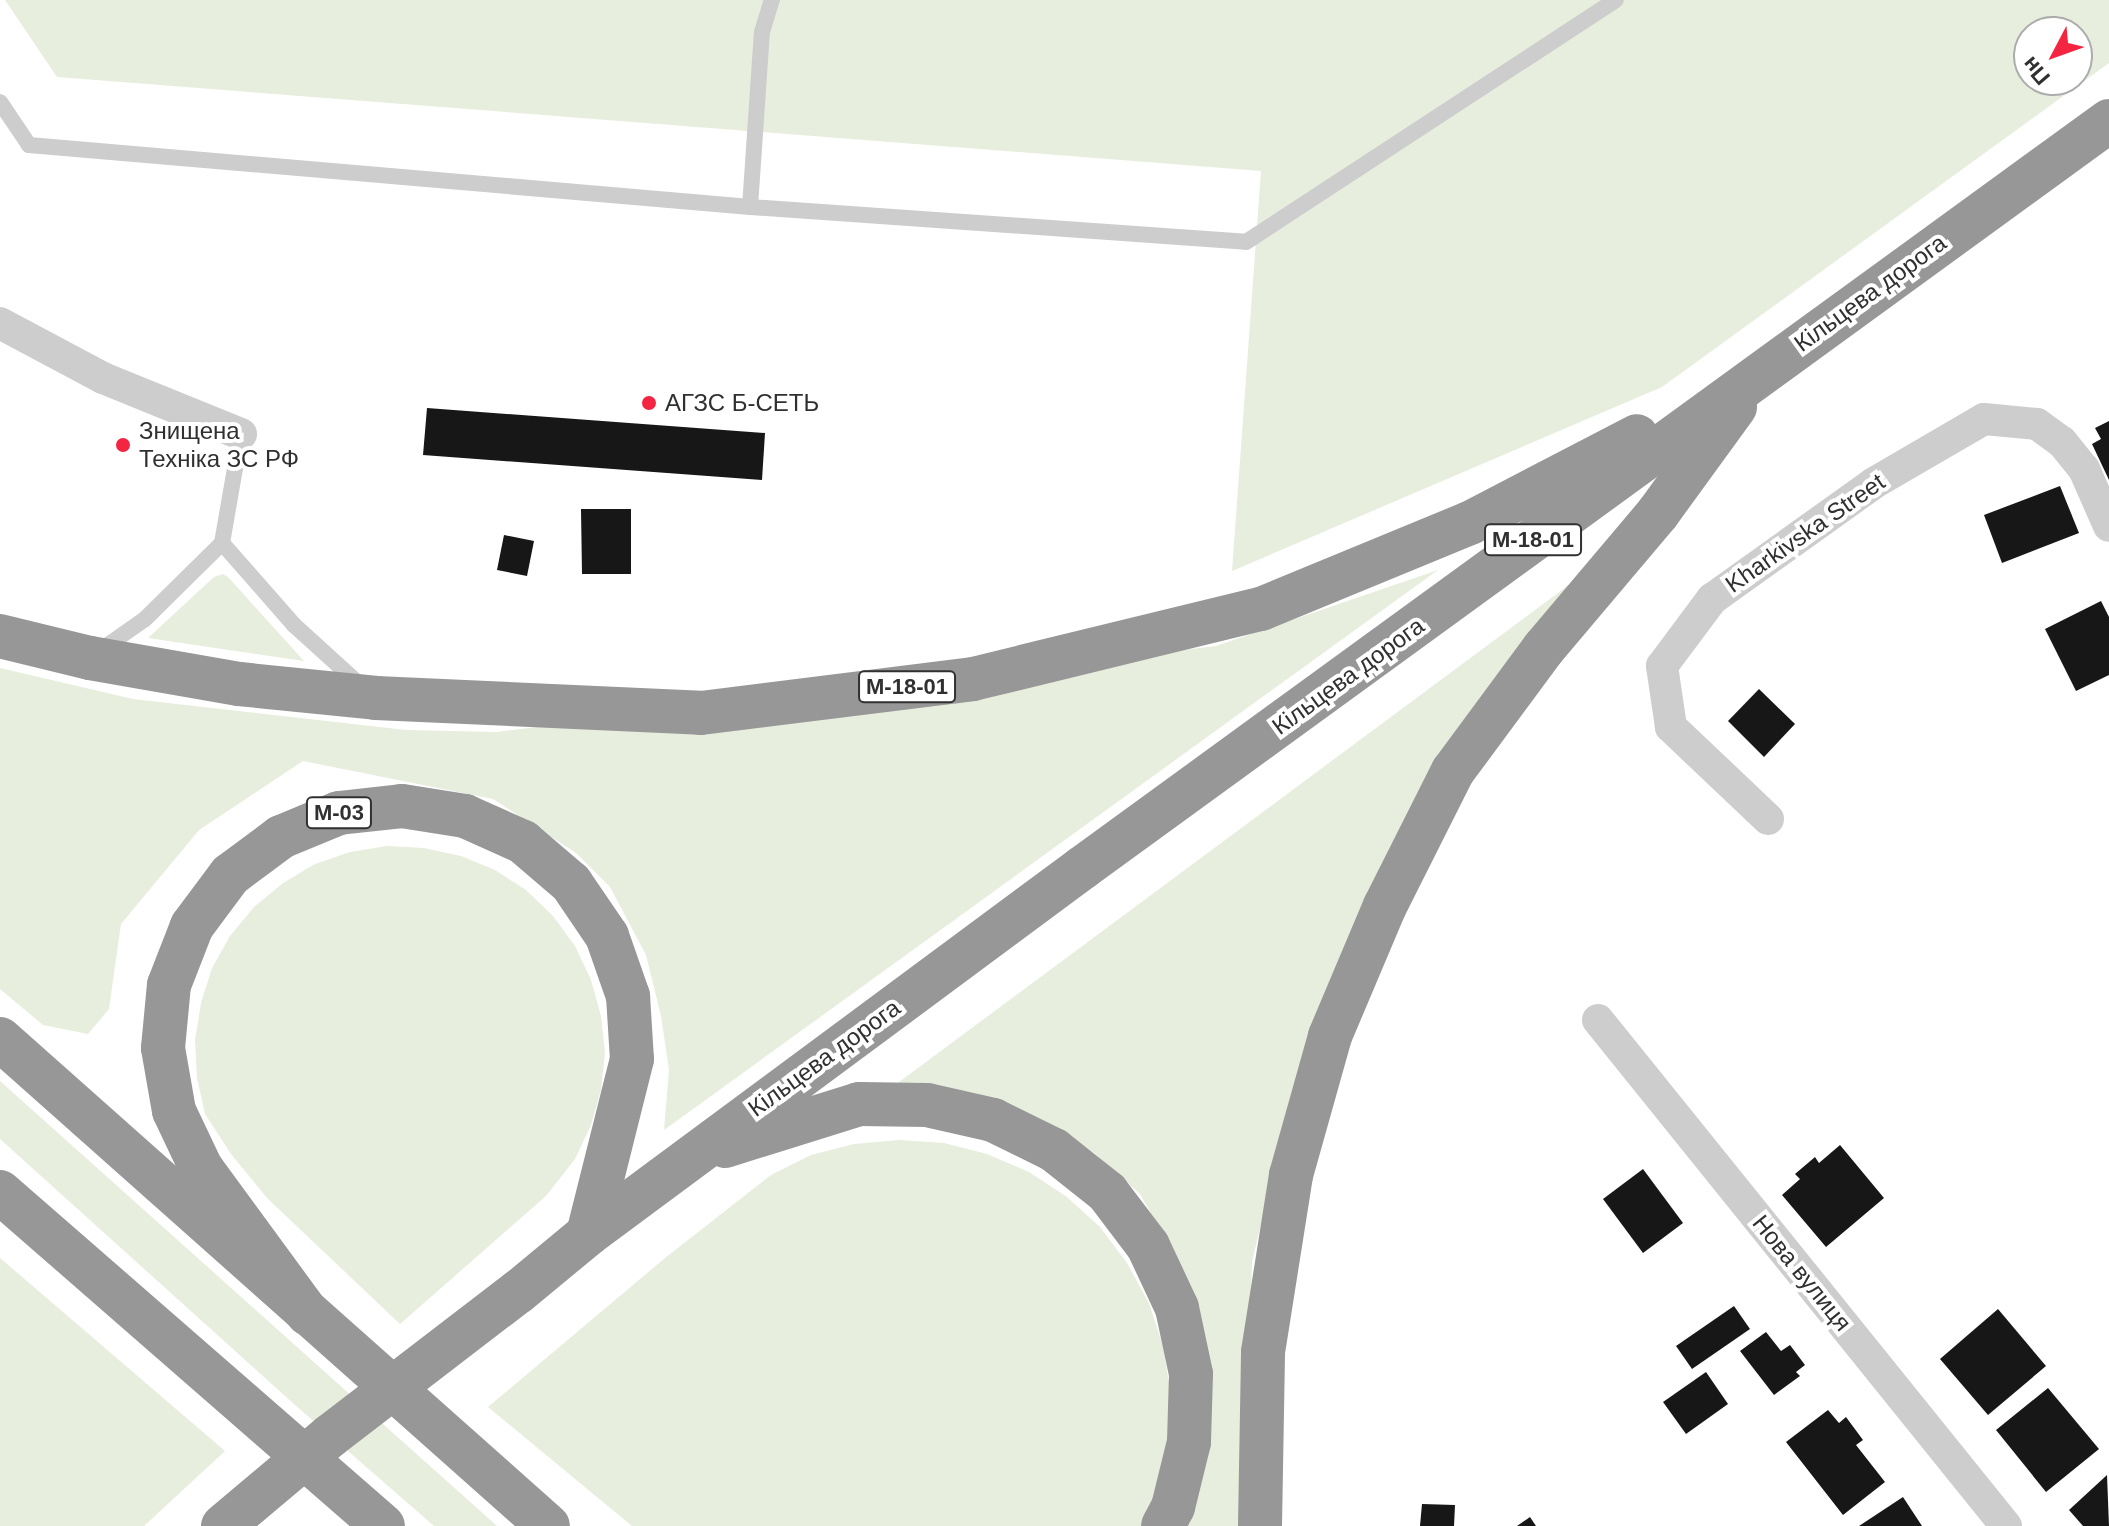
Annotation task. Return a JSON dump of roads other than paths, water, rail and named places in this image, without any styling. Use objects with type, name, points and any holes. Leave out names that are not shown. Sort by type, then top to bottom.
[{"type":"highway","name":"Кільцева дорога","points":[[223,1526],[330,1436],[692,1156],[1759,373],[2109,121]]},
{"type":"highway","name":"М-18-01","points":[[0,636],[90,658],[239,684],[376,698],[701,713],[973,679],[1261,609],[1470,523],[1759,373]]},
{"type":"highway","name":"М-18-01","points":[[1260,1526],[1263,1352],[1291,1175],[1330,1036],[1385,906],[1453,771],[1544,648],[1658,513],[1759,373]]},
{"type":"highway","name":"М-03","points":[[548,1526],[308,1314],[201,1168],[174,1111],[163,1048],[169,985],[192,926],[230,875],[281,837],[339,813],[402,806],[465,816],[523,842],[571,883],[607,936],[628,996],[632,1059],[588,1234]]},
{"type":"highway","points":[[0,1039],[308,1314]]},
{"type":"highway","points":[[692,1156],[859,1104],[927,1105],[993,1120],[1054,1150],[1115,1203],[1148,1246],[1177,1308],[1191,1374],[1189,1442],[1173,1507],[1163,1526]]},
{"type":"highway","points":[[0,1192],[383,1526]]},
{"type":"highway","points":[[0,1212],[94,1277]]},
{"type":"street","points":[[0,323],[103,378],[241,434]]},
{"type":"street","name":"Kharkivska Street","points":[[1768,819],[1671,727],[1662,666],[1712,599],[1874,483],[1984,419],[2037,424],[2062,442],[2084,469],[2109,526]]},
{"type":"street","name":"Нова вулиця","points":[[1598,1020],[2006,1526]]},
{"type":"lane","points":[[750,207],[763,0]]},
{"type":"lane","points":[[762,32],[772,0]]},
{"type":"lane","points":[[0,102],[29,145],[750,207],[1246,242],[1616,0]]},
{"type":"lane","points":[[90,658],[145,619],[222,543],[241,434]]},
{"type":"lane","points":[[222,543],[294,625],[333,664],[376,698]]},
{"type":"place","name":"АГЗС Б-СЕТЬ","points":[[649,403]]},
{"type":"place","name":"Знищена Техніка ЗС РФ","points":[[123,445]]}]
